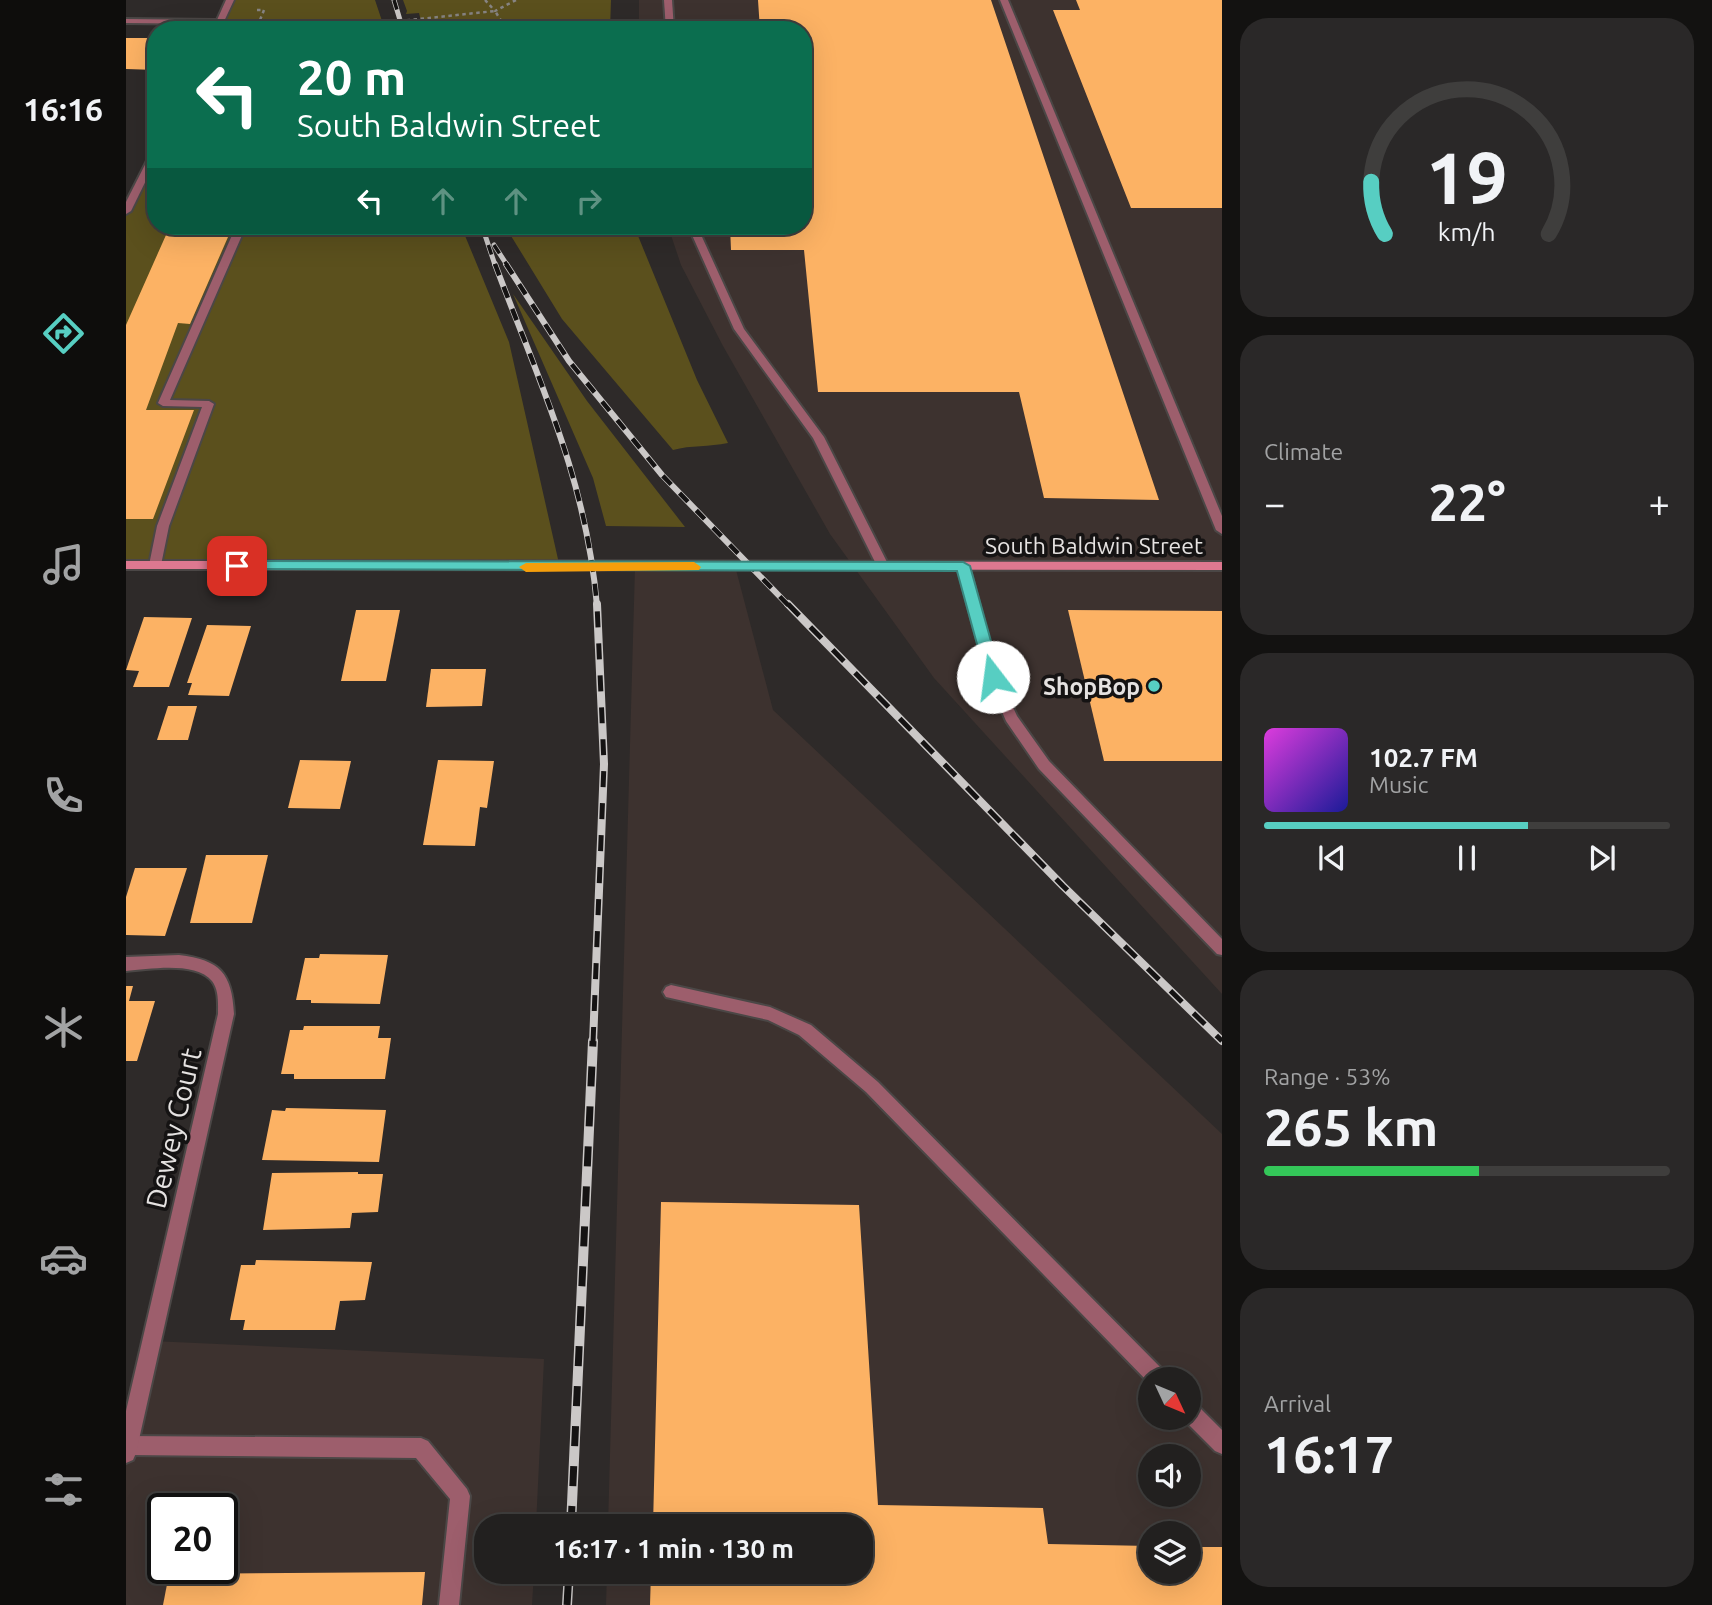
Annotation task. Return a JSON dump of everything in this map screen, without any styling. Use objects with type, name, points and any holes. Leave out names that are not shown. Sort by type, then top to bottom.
[{"type":"street","points":[[220,21],[230,0]]},
{"type":"street","points":[[667,0],[669,21]]},
{"type":"street","points":[[1004,0],[1222,530]]},
{"type":"street","points":[[126,21],[147,22]]},
{"type":"street","points":[[126,211],[147,169]]},
{"type":"street","points":[[155,565],[163,526],[209,404],[163,403],[237,235]]},
{"type":"street","points":[[696,235],[739,329],[818,437],[883,566]]},
{"type":"street","name":"South Baldwin Street","points":[[126,565],[1222,566]]},
{"type":"street","points":[[963,566],[993,677],[1011,718],[1044,765],[1222,949]]},
{"type":"street","name":"Dewey Court","points":[[126,964],[189,963],[210,968],[223,979],[228,995],[226,1014],[127,1449]]},
{"type":"street","points":[[671,992],[770,1014],[805,1030],[872,1087],[1146,1367]]},
{"type":"street","points":[[1201,1423],[1222,1444]]},
{"type":"street","points":[[127,1449],[421,1448],[460,1496],[449,1605]]},
{"type":"path","points":[[485,0],[501,21]]},
{"type":"path","points":[[404,21],[495,12],[516,0]]},
{"type":"shaded area","points":[[230,0],[375,0],[382,21],[220,21]]},
{"type":"shaded area","points":[[403,0],[611,0],[610,21],[421,21],[419,13],[406,14]]},
{"type":"shaded area","points":[[639,0],[1222,0],[1222,994],[934,678],[830,534],[723,346],[681,265],[671,235],[812,235],[812,21],[639,21]]},
{"type":"shaded area","points":[[147,169],[147,235],[465,235],[509,342],[560,568],[126,565],[126,211]]},
{"type":"shaded area","points":[[511,235],[638,235],[697,380],[728,443],[673,450],[562,319]]},
{"type":"shaded area","points":[[513,294],[587,401],[685,527],[606,526],[593,478]]},
{"type":"shaded area","points":[[735,566],[773,710],[1222,1134],[1222,1605],[606,1605],[607,1584],[873,1584],[873,1514],[608,1514],[635,567]]},
{"type":"shaded area","points":[[152,1341],[544,1359],[537,1514],[474,1514],[474,1584],[533,1584],[532,1605],[126,1605],[126,1453]]},
{"type":"building","points":[[758,0],[991,0],[1159,500],[1044,498],[1019,392],[818,392],[804,250],[731,250],[730,235],[812,235],[812,21],[759,21]]},
{"type":"building","points":[[1076,0],[1222,0],[1222,208],[1131,208],[1053,10],[1080,10]]},
{"type":"building","points":[[126,38],[147,38],[147,70],[126,69]]},
{"type":"building","points":[[166,235],[228,235],[190,324],[178,323],[146,410],[194,410],[153,519],[126,519],[126,325]]},
{"type":"building","points":[[356,610],[400,610],[386,681],[341,681]]},
{"type":"building","name":"ShopBop","points":[[1068,610],[1222,611],[1222,761],[1104,761]]},
{"type":"building","points":[[144,617],[192,618],[169,687],[133,687],[139,671],[126,670]]},
{"type":"building","points":[[207,625],[251,626],[229,696],[188,695],[192,683],[187,683]]},
{"type":"building","points":[[431,669],[486,669],[482,706],[426,707]]},
{"type":"building","points":[[168,706],[197,706],[188,740],[157,740]]},
{"type":"building","points":[[300,760],[351,761],[340,809],[288,808]]},
{"type":"building","points":[[438,760],[494,761],[487,808],[480,807],[475,846],[423,845]]},
{"type":"building","points":[[206,855],[268,855],[252,923],[190,923]]},
{"type":"building","points":[[135,868],[187,868],[165,936],[126,935],[126,897]]},
{"type":"building","points":[[320,954],[388,955],[380,1004],[311,1003],[311,1000],[296,1000],[305,958],[319,958]]},
{"type":"building","points":[[126,986],[133,986],[129,1001],[155,1001],[137,1061],[126,1061]]},
{"type":"building","points":[[304,1026],[380,1026],[378,1038],[391,1038],[385,1079],[294,1079],[294,1074],[281,1074],[290,1030],[303,1030]]},
{"type":"building","points":[[286,1108],[386,1110],[379,1162],[262,1160],[272,1110],[285,1111]]},
{"type":"building","points":[[272,1173],[383,1174],[378,1212],[352,1213],[350,1228],[263,1230]]},
{"type":"building","points":[[661,1202],[859,1205],[878,1505],[1043,1508],[1048,1544],[1138,1546],[1138,1584],[1201,1584],[1201,1547],[1222,1547],[1222,1605],[650,1605],[651,1584],[873,1584],[873,1514],[653,1514]]},
{"type":"building","points":[[256,1260],[372,1262],[365,1300],[340,1301],[335,1330],[243,1330],[245,1320],[230,1320],[241,1265],[255,1265]]},
{"type":"building","points":[[425,1572],[422,1605],[163,1605],[167,1584],[238,1584],[238,1573]]},
{"type":"railway","points":[[394,0],[400,21]]},
{"type":"railway","points":[[485,235],[495,265]]},
{"type":"railway","points":[[494,245],[507,265]]},
{"type":"railway","points":[[495,264],[544,390],[571,472],[583,515],[597,606]]},
{"type":"railway","points":[[506,264],[569,361],[662,475],[789,606]]},
{"type":"railway","points":[[593,1043],[604,764],[597,604]]},
{"type":"railway","points":[[788,604],[1063,886],[1222,1041]]},
{"type":"railway","points":[[572,1514],[593,1041]]},
{"type":"railway","points":[[567,1605],[568,1584]]},
{"type":"slow traffic","points":[[526,567],[694,567]]},
{"type":"place","name":"ShopBop","points":[[1154,686]]},
{"type":"route","points":[[237,566],[963,566],[993,677]]}]
